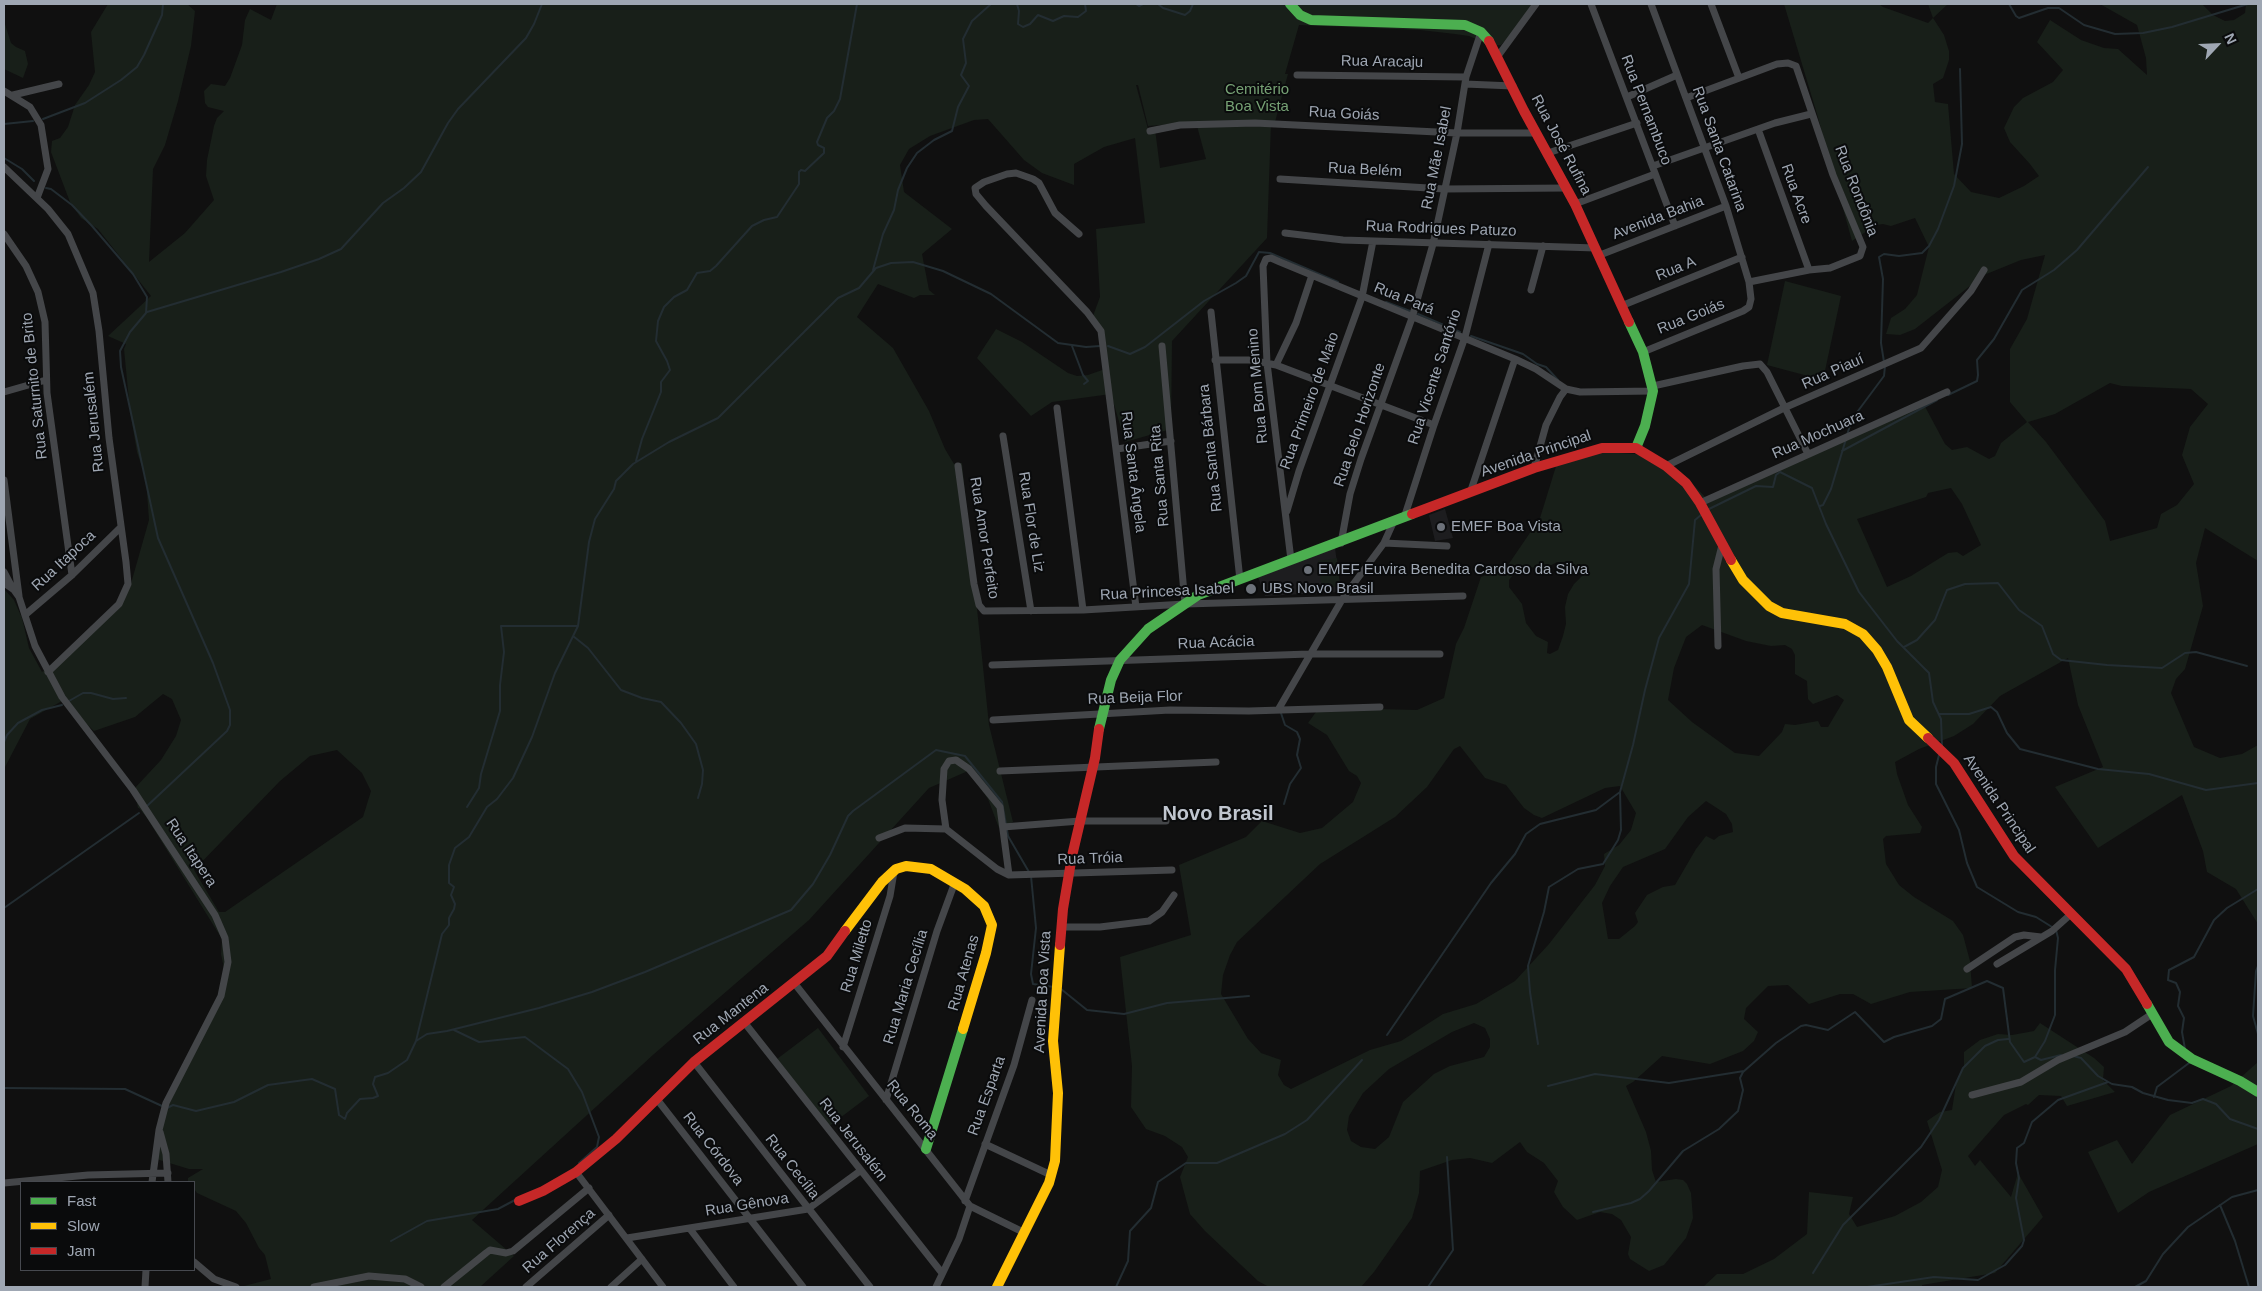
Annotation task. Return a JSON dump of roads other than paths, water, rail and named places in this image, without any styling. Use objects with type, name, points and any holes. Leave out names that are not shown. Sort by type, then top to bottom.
[{"type":"street","points":[[1290,4],[1300,15],[1311,20],[1465,25],[1481,32]]},
{"type":"street","points":[[1498,56],[1536,4]]},
{"type":"street","name":"Rua Pernambuco","points":[[1591,4],[1675,226]]},
{"type":"street","name":"Rua Santa Catarina","points":[[1650,4],[1726,206],[1749,282],[1751,299],[1749,307]]},
{"type":"street","points":[[1686,98],[1739,78],[1711,4]]},
{"type":"street","name":"Rua José Rufina","points":[[1481,32],[1492,43],[1536,134],[1568,188],[1643,352],[1653,389],[1645,426],[1636,448]]},
{"type":"street","name":"Rua Mãe Isabel","points":[[1412,318],[1433,244],[1457,133],[1466,80],[1481,32]]},
{"type":"street","name":"Rua Rondônia","points":[[1739,78],[1777,64],[1788,62],[1798,68],[1811,114],[1863,247],[1860,256],[1830,268],[1809,270],[1749,282]]},
{"type":"street","name":"Rua Aracaju","points":[[1296,75],[1466,80],[1513,86]]},
{"type":"street","points":[[1627,97],[1677,75]]},
{"type":"street","points":[[13,95],[59,84]]},
{"type":"street","points":[[4,91],[30,107],[41,125],[48,169],[37,198]]},
{"type":"street","points":[[1576,204],[1704,149],[1758,129],[1811,114]]},
{"type":"street","name":"Rua Goiás","points":[[1150,131],[1180,125],[1255,123],[1457,133],[1536,134]]},
{"type":"street","points":[[1548,153],[1636,123]]},
{"type":"street","name":"Rua Acre","points":[[1758,129],[1809,270]]},
{"type":"street","name":"Rua Jerusalém","points":[[4,167],[37,198],[68,234],[93,293],[128,584],[124,598],[48,672]]},
{"type":"street","name":"Rua Santa Ângela","points":[[1080,234],[1055,213],[1038,183],[1033,179],[1016,173],[1007,174],[984,182],[975,188],[976,194],[1099,327],[1103,339],[1136,607]]},
{"type":"street","name":"Rua Belém","points":[[1280,179],[1445,189],[1568,188]]},
{"type":"street","name":"Avenida Bahia","points":[[1598,252],[1675,226],[1726,206]]},
{"type":"street","name":"Rua Rodrigues Patuzo","points":[[1285,232],[1327,239],[1433,244],[1544,246],[1598,252]]},
{"type":"street","name":"Rua Saturnito de Brito","points":[[4,234],[26,266],[38,292],[45,322],[46,380],[72,575]]},
{"type":"street","name":"Rua Primeiro de Maio","points":[[1286,514],[1362,297],[1373,241]]},
{"type":"street","name":"Rua Vicente Santório","points":[[1404,518],[1465,337],[1489,244]]},
{"type":"street","points":[[1531,290],[1544,246]]},
{"type":"street","name":"Rua A","points":[[1621,306],[1742,256]]},
{"type":"street","name":"Rua Bom Menino","points":[[1291,560],[1267,363],[1264,261],[1273,258],[1312,275]]},
{"type":"street","name":"Rua Piauí","points":[[1666,466],[1784,408],[1924,346],[1971,291],[1984,270]]},
{"type":"street","points":[[1276,365],[1296,323],[1312,275]]},
{"type":"street","name":"Rua Pará","points":[[1312,275],[1515,359],[1536,369],[1566,389]]},
{"type":"street","name":"Rua Goiás","points":[[1643,352],[1749,307]]},
{"type":"street","name":"Rua Santa Bárbara","points":[[1211,312],[1240,580]]},
{"type":"street","name":"Rua Belo Horizonte","points":[[1341,542],[1350,494],[1361,459],[1412,318]]},
{"type":"street","name":"Rua Santa Rita","points":[[1162,346],[1185,604]]},
{"type":"street","points":[[1470,493],[1515,359]]},
{"type":"street","points":[[1215,360],[1250,360],[1276,365],[1434,425]]},
{"type":"street","points":[[1534,468],[1546,425],[1566,389],[1580,392],[1653,389],[1743,366],[1760,364],[1766,372],[1808,454]]},
{"type":"street","points":[[4,392],[46,380]]},
{"type":"street","name":"Rua Mochuara","points":[[1700,503],[1947,392]]},
{"type":"street","name":"Rua Princesa Isabel","points":[[1057,408],[1083,610]]},
{"type":"street","name":"Rua Flor de Liz","points":[[1003,436],[1031,611]]},
{"type":"street","points":[[1117,450],[1171,441]]},
{"type":"street","name":"Avenida Principal","points":[[1108,690],[1120,660],[1148,629],[1198,595],[1393,523],[1534,468],[1593,450],[1610,447],[1636,448],[1666,466],[1686,483],[1700,503],[1722,545],[1749,588],[1768,606],[1782,613],[1845,624],[1857,630],[1868,639],[1888,667],[1909,720],[1951,759],[1997,833],[2014,856],[2124,965],[2166,1038],[2181,1052],[2258,1092]]},
{"type":"street","name":"Rua Amor Perfeito","points":[[958,466],[974,584],[979,605],[987,612]]},
{"type":"street","points":[[4,480],[19,597]]},
{"type":"street","points":[[1278,710],[1343,598],[1384,542],[1393,523]]},
{"type":"street","points":[[4,532],[10,526]]},
{"type":"street","name":"Rua Itapoca","points":[[25,615],[72,575],[121,527]]},
{"type":"street","points":[[1384,542],[1447,546]]},
{"type":"street","points":[[1718,646],[1716,569],[1722,545]]},
{"type":"street","points":[[4,572],[14,590]]},
{"type":"street","name":"Rua Itapera","points":[[4,583],[14,590],[19,597],[35,646],[62,697],[133,790],[215,915],[225,938],[228,962],[221,996],[165,1106],[159,1130],[152,1181]]},
{"type":"street","name":"Rua Princesa Isabel","points":[[987,612],[1083,610],[1343,598],[1463,596]]},
{"type":"street","name":"Rua Acácia","points":[[992,665],[1309,654],[1440,654]]},
{"type":"street","name":"Avenida Boa Vista","points":[[997,1287],[1025,1233],[1051,1175],[1056,1154],[1058,1093],[1053,1041],[1062,927],[1069,874],[1108,690]]},
{"type":"street","name":"Rua Beija Flor","points":[[993,720],[1102,712],[1380,707]]},
{"type":"street","points":[[946,829],[942,800],[942,781],[945,765],[953,759],[966,766],[997,802],[1003,827],[1009,875]]},
{"type":"street","points":[[1000,771],[1216,762]]},
{"type":"street","points":[[1003,827],[1080,821],[1166,821]]},
{"type":"street","points":[[879,838],[909,827],[946,829],[996,869],[1009,875]]},
{"type":"street","name":"Rua Atenas","points":[[894,872],[906,866],[936,871],[973,895],[984,906],[991,919],[992,931],[926,1149]]},
{"type":"street","name":"Rua Tróia","points":[[1009,875],[1172,870]]},
{"type":"street","name":"Rua Mantena","points":[[519,1201],[543,1191],[576,1172],[616,1139],[694,1062],[795,984],[834,949],[875,891],[894,872]]},
{"type":"street","name":"Rua Miletto","points":[[843,1047],[890,896],[894,872]]},
{"type":"street","name":"Rua Maria Cecília","points":[[886,1100],[937,931],[955,882]]},
{"type":"street","points":[[1062,927],[1100,927],[1149,920],[1162,912],[1174,895]]},
{"type":"street","points":[[1997,964],[2056,928],[2071,914]]},
{"type":"street","points":[[1967,969],[2015,937],[2024,935],[2041,938]]},
{"type":"street","name":"Rua Roma","points":[[795,984],[968,1204],[1025,1233]]},
{"type":"street","name":"Rua Esparta","points":[[936,1287],[959,1239],[985,1144],[1014,1065],[1032,1000]]},
{"type":"street","points":[[1972,1095],[2021,1082],[2058,1060],[2125,1032],[2152,1014]]},
{"type":"street","name":"Rua Jerusalém","points":[[744,1022],[942,1273]]},
{"type":"street","name":"Rua Cecília","points":[[694,1062],[870,1287]]},
{"type":"street","name":"Rua Córdova","points":[[656,1098],[804,1287]]},
{"type":"street","points":[[159,1130],[166,1154],[168,1181]]},
{"type":"street","points":[[985,1144],[1051,1175]]},
{"type":"street","name":"Rua Gênova","points":[[627,1238],[808,1209],[860,1171]]},
{"type":"street","points":[[576,1172],[664,1287]]},
{"type":"street","points":[[25,1181],[88,1175],[168,1173]]},
{"type":"street","points":[[4,1183],[20,1181]]},
{"type":"street","points":[[444,1287],[486,1252],[495,1250],[506,1253],[513,1251],[589,1188]]},
{"type":"street","name":"Rua Florença","points":[[526,1287],[609,1215]]},
{"type":"street","points":[[690,1229],[734,1287]]},
{"type":"street","points":[[611,1287],[642,1259]]},
{"type":"street","points":[[195,1263],[214,1279],[236,1287]]},
{"type":"street","points":[[145,1287],[146,1271]]},
{"type":"street","points":[[314,1287],[369,1276],[404,1279],[421,1287]]},
{"type":"waterway","points":[[43,119],[85,103],[121,80],[137,67],[162,15],[163,4]]},
{"type":"waterway","points":[[147,312],[281,272],[341,249],[383,203],[404,188],[421,172],[448,123],[458,109],[526,38],[542,4]]},
{"type":"waterway","points":[[636,461],[642,439],[661,392],[661,382],[670,370],[656,341],[658,321],[664,307],[674,297],[687,290],[697,273],[710,271],[716,266],[752,226],[764,220],[777,217],[799,184],[799,172],[801,170],[805,171],[824,153],[824,148],[818,145],[817,142],[827,118],[834,111],[840,99],[857,4]]},
{"type":"waterway","points":[[873,270],[883,234],[894,210],[898,190],[907,168],[917,153],[934,140],[952,131],[958,107],[969,86],[961,75],[966,63],[963,39],[972,21],[991,4]]},
{"type":"waterway","points":[[1017,4],[1019,11],[1018,24],[1023,27],[1030,24],[1038,15],[1053,21],[1064,16],[1078,17],[1086,11],[1085,4]]},
{"type":"waterway","points":[[1136,4],[1139,6],[1143,4]]},
{"type":"waterway","points":[[1158,4],[1163,8],[1185,15],[1190,11],[1193,4]]},
{"type":"waterway","points":[[2009,4],[2019,18],[2048,8],[2059,8],[2084,25],[2115,34],[2143,33],[2172,27],[2248,4]]},
{"type":"waterway","points":[[1884,362],[1881,343],[1883,279],[1879,257],[1884,254],[1899,256],[1922,253],[1929,246],[1938,229],[1954,186],[1962,144],[1960,69]]},
{"type":"waterway","points":[[4,124],[33,121]]},
{"type":"waterway","points":[[4,158],[22,169],[34,181]]},
{"type":"waterway","points":[[1948,395],[1977,381],[1977,360],[1994,339],[2022,290],[2054,270],[2077,250],[2148,167]]},
{"type":"waterway","points":[[46,188],[51,189],[72,205],[92,226],[133,274],[147,297],[146,313],[130,332],[120,351],[121,367],[158,538],[213,663],[230,710],[230,725],[227,731],[147,806]]},
{"type":"waterway","points":[[1108,346],[1130,354],[1145,347],[1204,301],[1246,276],[1259,252],[1270,253],[1338,282]]},
{"type":"waterway","points":[[167,1108],[173,1105],[196,1111],[234,1102],[268,1085],[312,1079],[335,1089],[339,1115],[345,1119],[347,1113],[360,1099],[378,1096],[373,1084],[375,1077],[388,1073],[407,1060],[416,1041],[442,934],[449,925],[449,918],[454,909],[455,904],[451,895],[454,887],[449,883],[449,865],[455,848],[469,837],[487,807],[497,799],[513,778],[532,737],[555,673],[578,626],[589,542],[595,519],[614,489],[616,481],[633,464],[669,442],[718,418],[838,298],[859,288],[876,268],[891,263],[913,262],[943,271],[991,294],[1058,343],[1086,347],[1100,346]]},
{"type":"waterway","points":[[1386,302],[1410,311]]},
{"type":"waterway","points":[[1418,314],[1460,332]]},
{"type":"waterway","points":[[1471,336],[1523,354],[1537,364],[1546,367],[1558,380]]},
{"type":"waterway","points":[[1072,346],[1083,375],[1088,381],[1084,384]]},
{"type":"waterway","points":[[1847,435],[1852,419],[1884,376],[1885,366]]},
{"type":"waterway","points":[[1842,451],[1937,400]]},
{"type":"waterway","points":[[1820,506],[1823,505],[1831,489],[1846,439]]},
{"type":"waterway","points":[[1709,509],[1756,486],[1773,487],[1776,475],[1780,472],[1812,488],[1826,524],[1859,592],[1897,641],[1929,673],[1933,702],[1941,719],[1942,746]]},
{"type":"waterway","points":[[1538,1044],[1528,966],[1544,912],[1549,887],[1578,869],[1603,864],[1618,840],[1621,830],[1620,792],[1645,690],[1659,638],[1689,584],[1695,520],[1701,515]]},
{"type":"waterway","points":[[1904,647],[1917,640],[1935,620],[1947,590],[1965,584],[1998,583],[2019,610],[2042,626],[2053,654],[2061,660],[2162,668],[2185,653],[2196,652],[2247,666]]},
{"type":"waterway","points":[[467,807],[479,788],[481,774],[500,711],[500,685],[504,652],[501,626],[578,626]]},
{"type":"waterway","points":[[573,636],[588,648],[621,690],[642,698],[661,702],[681,723],[696,744],[703,770],[698,798]]},
{"type":"waterway","points":[[69,701],[83,693],[91,693],[113,699],[126,698]]},
{"type":"waterway","points":[[4,742],[7,735],[18,723],[42,710],[62,705]]},
{"type":"waterway","points":[[1939,714],[1969,714],[1991,707],[1997,712],[2007,733],[2020,749],[2098,769],[2149,774],[2206,790],[2258,783]]},
{"type":"waterway","points":[[1281,713],[1285,725],[1297,732],[1300,739],[1297,755],[1301,768],[1290,784],[1284,804]]},
{"type":"waterway","points":[[416,1041],[427,1034],[447,1031],[539,1008],[592,992],[645,972],[791,910],[813,884],[830,855],[848,816],[936,750],[965,756],[1002,802],[1008,836],[1029,872]]},
{"type":"waterway","points":[[1939,755],[1936,767],[1936,784],[1959,830],[1967,863],[1977,887],[2018,912],[2036,917],[2052,927]]},
{"type":"waterway","points":[[1387,1035],[1491,883],[1515,854],[1526,834],[1540,824],[1596,810],[1620,792]]},
{"type":"waterway","points":[[4,908],[139,813]]},
{"type":"waterway","points":[[1031,876],[1036,928],[1031,974],[1033,984],[1054,987]]},
{"type":"waterway","points":[[2185,1049],[2182,1032],[2184,1018],[2178,1006],[2180,992],[2176,983],[2168,980],[2169,970],[2194,957],[2214,920],[2227,908],[2258,889]]},
{"type":"waterway","points":[[1593,1212],[1640,1199],[1683,1151],[1719,1129],[1738,1111],[1743,1090],[1740,1078],[1743,1072],[1776,1043],[1801,1026],[1806,1025],[1828,1030],[1855,1012],[1884,1042],[1894,1037],[1932,1026],[1941,1019],[1945,999],[1987,981],[2003,988],[2010,1042],[2024,1062],[2035,1057],[2045,1041],[2055,1015],[2055,970],[2058,938],[2056,930]]},
{"type":"waterway","points":[[2258,966],[2253,1016],[2258,1034]]},
{"type":"waterway","points":[[1061,989],[1087,1010],[1124,1014],[1167,1003],[1249,996]]},
{"type":"waterway","points":[[454,1030],[479,1042],[525,1037],[568,1069],[582,1092],[599,1137],[597,1147],[579,1163]]},
{"type":"waterway","points":[[1813,1273],[1843,1225],[1921,1147],[1939,1120],[1963,1068],[1985,1046],[1998,1040],[2008,1039]]},
{"type":"waterway","points":[[2258,1043],[2258,1060]]},
{"type":"waterway","points":[[2035,1057],[2041,1060],[2061,1055]]},
{"type":"waterway","points":[[2073,1056],[2081,1058],[2098,1076],[2112,1084],[2132,1087],[2143,1093],[2168,1100],[2192,1103],[2203,1099],[2216,1104],[2230,1119],[2258,1129]]},
{"type":"waterway","points":[[1116,1287],[1128,1261],[1130,1231],[1151,1208],[1158,1182],[1186,1163],[1217,1163],[1285,1134],[1307,1120],[1362,1060]]},
{"type":"waterway","points":[[2154,1097],[2157,1087],[2189,1063]]},
{"type":"waterway","points":[[1548,1086],[1595,1074],[1669,1083],[1744,1071]]},
{"type":"waterway","points":[[1867,1287],[1934,1277],[1978,1280],[2005,1265],[2022,1246],[2024,1240],[2016,1198],[2019,1178],[2016,1163],[2017,1148],[2024,1143],[2032,1122],[2058,1100],[2108,1082]]},
{"type":"waterway","points":[[4,1088],[125,1089],[162,1106]]},
{"type":"waterway","points":[[1428,1287],[1453,1250],[1447,1157]]},
{"type":"waterway","points":[[2135,1287],[2146,1281],[2163,1254],[2188,1227],[2232,1197],[2258,1190]]},
{"type":"waterway","points":[[391,1241],[427,1221],[498,1209],[515,1200]]},
{"type":"waterway","points":[[2220,1205],[2235,1241],[2249,1287]]},
{"type":"place","name":"EMEF Boa Vista","points":[[1441,527]]},
{"type":"place","name":"EMEF Euvira Benedita Cardoso da Silva","points":[[1308,570]]},
{"type":"place","name":"UBS Novo Brasil","points":[[1251,589]]},
{"type":"district","name":"Novo Brasil","points":[[1218,814]]},
{"type":"park label","name":"Cemitério Boa Vista","points":[[1257,98]]}]
